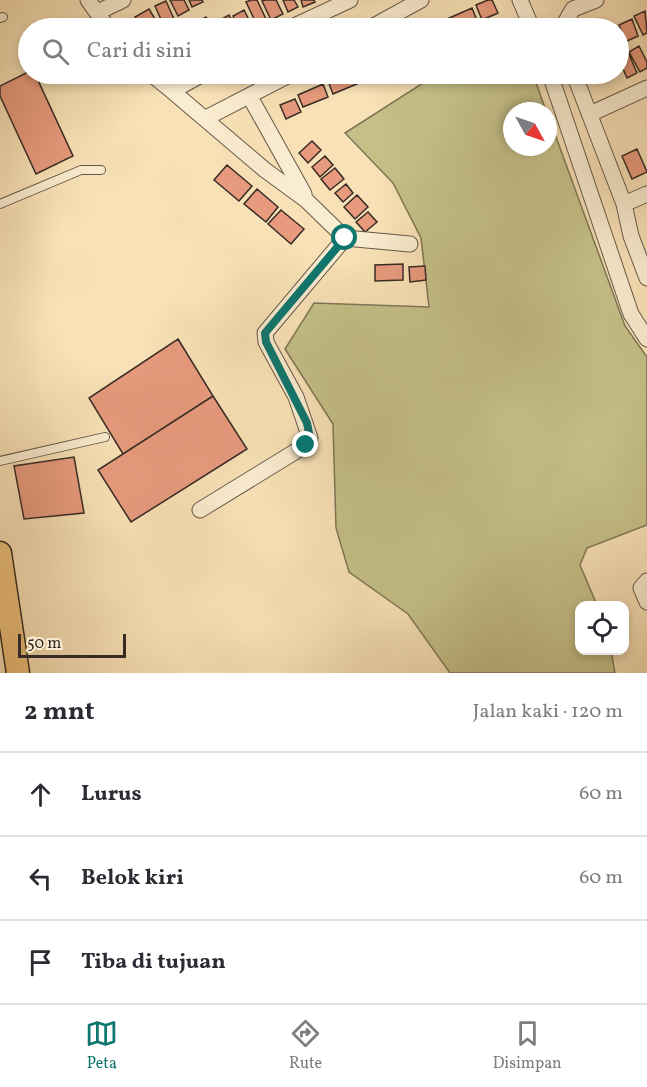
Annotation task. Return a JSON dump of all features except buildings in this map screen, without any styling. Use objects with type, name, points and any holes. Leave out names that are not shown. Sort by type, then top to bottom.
[{"type":"main road","points":[[0,553],[18,673]]},
{"type":"street","points":[[93,6],[123,0]]},
{"type":"street","points":[[311,18],[350,0]]},
{"type":"street","points":[[388,18],[421,0]]},
{"type":"street","points":[[520,0],[528,18]]},
{"type":"street","points":[[568,18],[573,9],[596,0]]},
{"type":"street","points":[[163,84],[265,170],[306,200],[345,238],[410,244]]},
{"type":"street","points":[[172,91],[185,84]]},
{"type":"street","points":[[206,118],[273,84]]},
{"type":"street","points":[[553,84],[631,314],[647,339]]},
{"type":"street","points":[[578,84],[624,204],[631,236],[647,278]]},
{"type":"street","points":[[590,114],[647,88]]},
{"type":"street","points":[[250,97],[306,200]]},
{"type":"street","points":[[624,204],[647,194]]},
{"type":"street","points":[[200,510],[306,445],[310,438],[296,397],[266,342],[265,333],[345,238]]},
{"type":"street","points":[[647,581],[641,588],[647,602]]},
{"type":"lane","points":[[0,204],[81,170],[92,168],[101,170]]},
{"type":"lane","points":[[0,461],[105,437]]},
{"type":"shaded area","points":[[421,84],[537,84],[543,102],[503,102],[503,156],[557,156],[557,140],[625,326],[647,357],[647,525],[587,548],[580,565],[595,601],[575,601],[575,655],[612,655],[615,673],[450,673],[408,614],[349,572],[336,528],[333,424],[285,349],[314,303],[429,307],[421,238],[393,183],[345,133]]},
{"type":"route","points":[[306,445],[310,438],[307,423],[296,397],[266,342],[265,333],[287,304],[345,238]]}]
